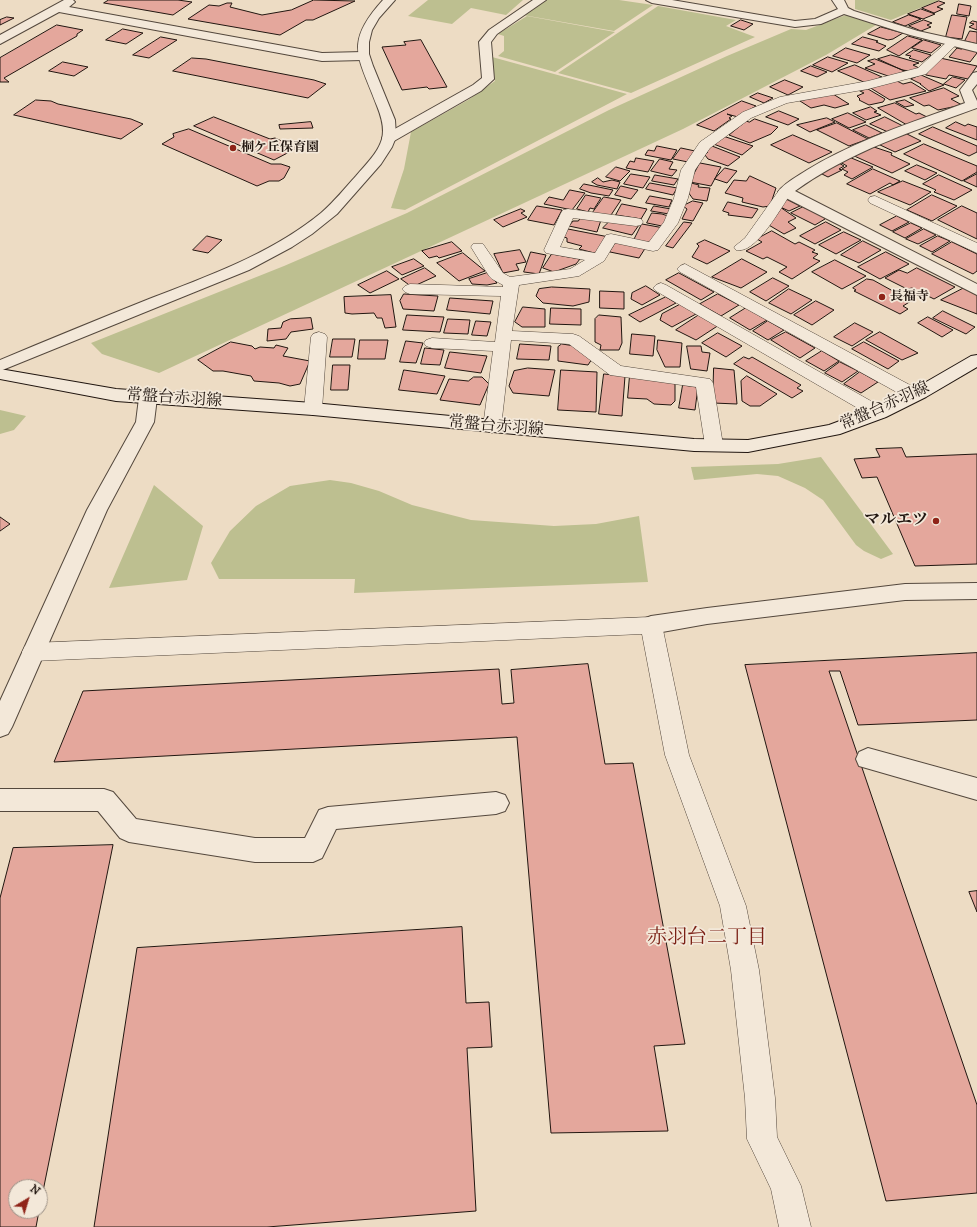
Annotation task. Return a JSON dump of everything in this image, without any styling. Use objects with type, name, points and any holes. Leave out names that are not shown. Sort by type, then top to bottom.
[{"type":"street","points":[[0,40],[72,0]]},
{"type":"street","points":[[388,0],[378,11],[364,35],[363,56],[388,121],[389,138]]},
{"type":"street","points":[[0,366],[236,270],[288,242],[315,224],[338,205],[378,158],[389,138],[477,88],[488,79],[485,42],[493,32],[540,0]]},
{"type":"street","points":[[652,0],[795,24],[817,22],[841,5],[880,22],[952,43],[977,48]]},
{"type":"street","points":[[57,8],[322,57],[363,56]]},
{"type":"street","points":[[977,76],[966,90],[972,105],[848,152],[806,174],[785,192],[977,290]]},
{"type":"street","name":"常盤台赤羽線","points":[[0,374],[116,395],[313,409],[694,445],[748,446],[832,430],[879,413],[915,395],[977,360]]},
{"type":"street","points":[[0,727],[97,510],[145,422],[148,398]]},
{"type":"street","points":[[651,625],[707,616],[905,592],[977,591]]},
{"type":"street","points":[[868,759],[977,789]]},
{"type":"street","points":[[0,800],[104,800],[130,830],[255,850],[312,850],[328,818],[496,803]]},
{"type":"lane","points":[[492,427],[512,281],[574,273],[599,258],[612,238],[653,247],[671,223],[681,198],[688,170],[705,145],[747,115],[784,100],[868,85],[922,72],[952,43]]},
{"type":"lane","points":[[741,247],[750,241],[785,192]]},
{"type":"lane","points":[[875,200],[977,248]]},
{"type":"lane","points":[[599,258],[551,250],[568,212],[636,222]]},
{"type":"lane","points":[[478,247],[497,276],[510,287]]},
{"type":"lane","points":[[685,269],[915,395]]},
{"type":"lane","points":[[410,289],[510,287]]},
{"type":"lane","points":[[661,288],[879,413]]},
{"type":"lane","points":[[313,409],[319,337]]},
{"type":"lane","points":[[432,343],[573,339],[616,371],[704,383],[714,445]]},
{"type":"lane","points":[[33,652],[651,625],[677,755],[733,906],[745,970],[760,1098],[762,1139],[786,1186],[795,1227]]},
{"type":"green space","points":[[428,0],[523,0],[506,15],[471,8],[452,24],[408,16]]},
{"type":"green space","points":[[546,0],[619,0],[653,5],[614,31],[523,15]]},
{"type":"green space","points":[[855,0],[939,0],[891,20],[855,9]]},
{"type":"green space","points":[[658,6],[736,20],[726,26],[755,37],[631,93],[558,73]]},
{"type":"green space","points":[[846,15],[876,25],[826,55],[683,129],[159,373],[102,354],[91,343],[284,266],[407,213],[609,110],[727,56],[791,29],[806,30]]},
{"type":"green space","points":[[527,16],[615,32],[555,72],[498,56],[504,51],[504,36],[498,34]]},
{"type":"green space","points":[[492,57],[627,94],[405,210],[391,208],[404,169],[411,132],[468,100],[495,81]]},
{"type":"green space","points":[[0,410],[26,416],[14,430],[0,434]]},
{"type":"green space","points":[[821,457],[893,554],[881,559],[864,551],[856,545],[823,500],[805,488],[778,476],[757,474],[694,480],[691,467],[778,464]]},
{"type":"green space","points":[[330,480],[351,483],[379,491],[412,505],[471,520],[554,526],[596,524],[639,516],[648,582],[354,593],[355,579],[219,579],[211,563],[230,531],[256,506],[290,486]]},
{"type":"green space","points":[[154,485],[203,526],[187,580],[109,588]]},
{"type":"building","points":[[109,0],[178,0],[192,2],[173,15],[104,3]]},
{"type":"building","points":[[314,0],[355,1],[313,20],[306,20],[280,35],[188,19],[209,5],[219,6],[232,3],[230,7],[262,15],[291,10]]},
{"type":"building","points":[[939,1],[945,3],[937,7],[943,9],[934,13],[922,8]]},
{"type":"building","points":[[959,4],[971,6],[969,16],[957,14]]},
{"type":"building","points":[[921,9],[935,14],[923,19],[908,14]]},
{"type":"building","points":[[909,15],[921,19],[905,26],[893,22]]},
{"type":"building","points":[[952,15],[967,17],[962,39],[946,37]]},
{"type":"building","points":[[7,17],[14,18],[0,25],[0,20]]},
{"type":"building","points":[[741,20],[753,24],[744,30],[731,26]]},
{"type":"building","points":[[924,20],[932,23],[927,25],[931,27],[921,31],[909,26]]},
{"type":"building","points":[[973,21],[977,22],[977,30],[969,27],[974,24],[970,23]]},
{"type":"building","points":[[57,25],[83,30],[77,34],[77,36],[4,78],[9,82],[0,82],[0,58]]},
{"type":"building","points":[[881,27],[903,33],[893,39],[888,40],[868,34]]},
{"type":"building","points":[[123,29],[143,33],[126,44],[106,40]]},
{"type":"building","points":[[970,31],[977,32],[977,44],[965,41]]},
{"type":"building","points":[[908,36],[922,40],[899,56],[887,50]]},
{"type":"building","points":[[161,37],[177,40],[149,58],[133,55]]},
{"type":"building","points":[[863,37],[878,41],[876,42],[886,46],[879,51],[852,44]]},
{"type":"building","points":[[421,40],[447,87],[429,89],[427,87],[402,90],[382,47],[406,45],[404,42]]},
{"type":"building","points":[[924,40],[941,45],[931,53],[912,48]]},
{"type":"building","points":[[964,47],[977,50],[977,53],[970,62],[949,57],[957,48],[961,49]]},
{"type":"building","points":[[846,48],[870,55],[857,63],[833,56]]},
{"type":"building","points":[[914,50],[931,55],[922,62],[909,58],[911,56],[906,55]]},
{"type":"building","points":[[891,55],[919,63],[913,65],[919,68],[910,71],[902,70],[878,59]]},
{"type":"building","points":[[828,57],[848,63],[832,72],[813,65]]},
{"type":"building","points":[[192,58],[206,59],[314,80],[326,84],[308,98],[173,71]]},
{"type":"building","points":[[940,58],[977,66],[968,79],[949,75],[946,79],[926,75]]},
{"type":"building","points":[[875,59],[905,71],[891,77],[865,68],[875,64],[868,61]]},
{"type":"building","points":[[63,62],[88,67],[74,76],[49,71]]},
{"type":"building","points":[[855,65],[882,77],[866,83],[838,71]]},
{"type":"building","points":[[811,66],[827,72],[817,77],[801,71]]},
{"type":"building","points":[[921,75],[944,85],[929,91],[921,84],[911,79]]},
{"type":"building","points":[[953,77],[965,80],[956,88],[944,84]]},
{"type":"building","points":[[785,80],[803,87],[788,95],[770,87]]},
{"type":"building","points":[[897,81],[903,84],[911,82],[926,91],[890,100],[869,87]]},
{"type":"building","points":[[944,88],[959,96],[951,99],[962,105],[938,110],[929,105],[924,106],[910,98]]},
{"type":"building","points":[[868,89],[885,99],[883,102],[869,105],[859,100],[860,99],[857,96],[864,93],[860,91]]},
{"type":"building","points":[[758,93],[773,98],[764,103],[750,97]]},
{"type":"building","points":[[833,94],[849,104],[835,108],[824,105],[811,108],[800,101]]},
{"type":"building","points":[[36,100],[51,101],[58,104],[131,119],[143,124],[121,139],[14,115]]},
{"type":"building","points":[[905,100],[914,105],[905,107],[896,102]]},
{"type":"building","points":[[742,101],[756,106],[738,117],[727,114],[732,116],[729,118],[731,119],[714,131],[697,125]]},
{"type":"building","points":[[895,103],[916,114],[919,113],[929,118],[907,125],[878,108]]},
{"type":"building","points":[[871,107],[877,111],[874,112],[881,115],[866,120],[853,113]]},
{"type":"building","points":[[779,111],[799,119],[788,125],[766,117]]},
{"type":"building","points":[[848,113],[866,122],[849,128],[832,119]]},
{"type":"building","points":[[214,117],[270,139],[275,138],[297,148],[274,160],[194,126]]},
{"type":"building","points":[[885,117],[903,126],[888,132],[870,124]]},
{"type":"building","points":[[827,118],[835,122],[810,132],[797,125]]},
{"type":"building","points":[[755,119],[778,127],[771,134],[750,143],[729,135],[746,121],[749,122]]},
{"type":"building","points":[[311,122],[313,128],[280,129],[279,125]]},
{"type":"building","points":[[956,122],[965,126],[968,124],[977,127],[977,140],[946,128]]},
{"type":"building","points":[[837,123],[868,139],[849,146],[817,130]]},
{"type":"building","points":[[866,125],[882,133],[869,138],[853,130]]},
{"type":"building","points":[[933,127],[977,146],[977,152],[969,156],[919,134]]},
{"type":"building","points":[[189,129],[271,164],[281,164],[290,167],[284,178],[279,181],[269,181],[257,186],[162,144],[174,137],[173,134]]},
{"type":"building","points":[[905,133],[921,141],[895,152],[878,144]]},
{"type":"building","points":[[793,135],[832,152],[809,163],[771,145]]},
{"type":"building","points":[[723,136],[753,146],[742,155],[711,143]]},
{"type":"building","points":[[924,144],[977,166],[977,172],[962,181],[904,154]]},
{"type":"building","points":[[657,146],[677,150],[671,160],[645,155],[648,150],[654,151]]},
{"type":"building","points":[[712,146],[740,157],[728,166],[708,159],[705,155],[708,152],[705,151]]},
{"type":"building","points":[[874,147],[892,153],[891,155],[910,164],[892,173],[852,155]]},
{"type":"building","points":[[681,148],[695,151],[688,162],[673,159]]},
{"type":"building","points":[[849,157],[873,167],[852,179],[844,175],[848,172],[842,169],[847,166],[840,162]]},
{"type":"building","points":[[636,158],[654,161],[648,172],[626,168],[630,161],[634,162]]},
{"type":"building","points":[[660,159],[673,162],[669,169],[677,170],[672,176],[651,171]]},
{"type":"building","points":[[837,162],[844,166],[839,169],[842,170],[828,177],[818,172]]},
{"type":"building","points":[[700,163],[721,167],[711,186],[690,182]]},
{"type":"building","points":[[917,165],[937,173],[925,180],[905,171]]},
{"type":"building","points":[[616,167],[630,171],[620,181],[606,177]]},
{"type":"building","points":[[725,168],[737,171],[727,183],[715,179]]},
{"type":"building","points":[[873,169],[900,181],[893,185],[890,183],[870,194],[847,184]]},
{"type":"building","points":[[631,174],[650,177],[643,188],[624,184]]},
{"type":"building","points":[[977,174],[977,187],[964,181]]},
{"type":"building","points":[[655,175],[678,179],[674,185],[652,181]]},
{"type":"building","points":[[939,175],[972,190],[954,200],[934,192],[936,190],[923,184]]},
{"type":"building","points":[[750,176],[776,188],[770,206],[763,207],[742,202],[743,198],[725,193],[734,180],[746,181]]},
{"type":"building","points":[[598,178],[603,182],[612,180],[620,182],[617,189],[597,185],[592,182]]},
{"type":"building","points":[[903,181],[931,192],[910,205],[878,192]]},
{"type":"building","points":[[650,183],[677,188],[673,195],[646,189]]},
{"type":"building","points":[[691,183],[699,185],[698,187],[710,188],[707,201],[693,199],[688,192]]},
{"type":"building","points":[[584,184],[613,190],[609,196],[591,193],[580,189]]},
{"type":"building","points":[[621,186],[638,190],[631,199],[615,195]]},
{"type":"building","points":[[570,190],[585,193],[572,210],[544,204],[549,197],[563,200]]},
{"type":"building","points":[[586,195],[601,198],[594,209],[590,208],[588,212],[577,209]]},
{"type":"building","points":[[932,195],[957,206],[932,221],[907,210]]},
{"type":"building","points":[[650,196],[672,200],[669,207],[646,203]]},
{"type":"building","points":[[604,197],[621,200],[611,215],[591,215]]},
{"type":"building","points":[[784,198],[800,206],[789,211],[778,206]]},
{"type":"building","points":[[693,201],[703,203],[693,221],[682,219],[687,209],[683,206]]},
{"type":"building","points":[[728,202],[758,209],[752,218],[728,215],[729,213],[723,211]]},
{"type":"building","points":[[622,204],[647,209],[641,219],[616,215]]},
{"type":"building","points":[[537,206],[562,210],[554,225],[528,220]]},
{"type":"building","points":[[654,206],[671,209],[669,214],[651,211]]},
{"type":"building","points":[[962,206],[977,213],[977,239],[938,220]]},
{"type":"building","points":[[780,207],[796,218],[788,222],[796,228],[784,234],[767,224]]},
{"type":"building","points":[[803,207],[825,217],[825,219],[815,225],[791,213]]},
{"type":"building","points":[[521,209],[525,211],[521,213],[527,217],[503,227],[494,220]]},
{"type":"building","points":[[652,213],[671,217],[667,227],[647,223]]},
{"type":"building","points":[[582,216],[601,220],[597,232],[569,226],[573,221],[578,221]]},
{"type":"building","points":[[897,216],[909,222],[892,231],[880,225]]},
{"type":"building","points":[[610,221],[639,225],[632,235],[603,228]]},
{"type":"building","points":[[684,222],[692,223],[673,248],[666,246]]},
{"type":"building","points":[[826,222],[841,230],[815,244],[800,236]]},
{"type":"building","points":[[911,223],[922,228],[905,238],[893,232]]},
{"type":"building","points":[[642,224],[664,228],[653,243],[634,240]]},
{"type":"building","points":[[568,229],[609,237],[598,254],[579,249],[582,246],[567,242],[567,238],[564,237]]},
{"type":"building","points":[[924,229],[936,235],[918,244],[906,239]]},
{"type":"building","points":[[772,231],[795,244],[799,242],[815,250],[812,252],[818,254],[813,258],[820,261],[792,279],[779,272],[787,267],[767,257],[763,259],[746,251],[762,242],[757,239]]},
{"type":"building","points":[[844,232],[861,240],[836,254],[819,245]]},
{"type":"building","points":[[207,236],[222,240],[208,253],[193,250]]},
{"type":"building","points":[[938,236],[950,241],[932,252],[920,246]]},
{"type":"building","points":[[617,240],[646,247],[639,258],[610,252]]},
{"type":"building","points":[[705,240],[730,251],[707,264],[692,257],[699,246],[697,244]]},
{"type":"building","points":[[863,241],[881,250],[859,263],[841,255]]},
{"type":"building","points":[[452,242],[462,251],[439,258],[437,256],[429,258],[422,251]]},
{"type":"building","points":[[952,242],[977,254],[977,271],[973,274],[932,254]]},
{"type":"building","points":[[520,250],[526,262],[516,264],[519,270],[503,273],[494,254]]},
{"type":"building","points":[[531,252],[546,255],[539,274],[524,272]]},
{"type":"building","points":[[886,252],[909,264],[880,279],[858,267]]},
{"type":"building","points":[[463,253],[485,271],[459,281],[437,263]]},
{"type":"building","points":[[552,254],[580,259],[576,264],[554,272],[543,268]]},
{"type":"building","points":[[414,259],[424,266],[402,275],[392,267]]},
{"type":"building","points":[[742,259],[767,272],[741,288],[712,277]]},
{"type":"building","points":[[835,260],[866,276],[842,289],[812,272]]},
{"type":"building","points":[[425,268],[436,276],[412,287],[401,279]]},
{"type":"building","points":[[917,268],[955,287],[934,299],[912,288],[907,289],[885,278],[899,270],[907,273]]},
{"type":"building","points":[[387,271],[399,279],[370,293],[358,285]]},
{"type":"building","points":[[487,273],[497,283],[487,285],[472,284],[469,279]]},
{"type":"building","points":[[679,273],[714,292],[701,300],[666,280]]},
{"type":"building","points":[[773,278],[789,286],[766,301],[750,292]]},
{"type":"building","points":[[867,279],[873,280],[911,301],[903,306],[908,309],[900,314],[854,291],[856,290],[853,288]]},
{"type":"building","points":[[646,286],[660,295],[642,305],[631,299],[632,293]]},
{"type":"building","points":[[552,287],[590,289],[589,302],[573,306],[543,303],[536,296],[539,289]]},
{"type":"building","points":[[966,287],[977,293],[977,314],[941,300]]},
{"type":"building","points":[[789,289],[812,300],[791,314],[769,303]]},
{"type":"building","points":[[600,291],[624,292],[624,309],[600,308]]},
{"type":"building","points":[[404,294],[438,296],[434,311],[403,309],[400,301]]},
{"type":"building","points":[[718,294],[739,305],[721,316],[700,304]]},
{"type":"building","points":[[391,295],[396,327],[385,328],[382,318],[377,318],[374,313],[345,313],[344,297]]},
{"type":"building","points":[[666,297],[676,303],[640,322],[629,315]]},
{"type":"building","points":[[450,298],[493,301],[490,314],[447,310]]},
{"type":"building","points":[[816,301],[834,310],[812,325],[794,315]]},
{"type":"building","points":[[683,303],[696,314],[672,327],[660,320],[662,314]]},
{"type":"building","points":[[523,307],[545,309],[545,327],[522,327],[515,322]]},
{"type":"building","points":[[551,308],[581,309],[581,325],[550,324]]},
{"type":"building","points":[[746,308],[767,320],[750,330],[730,318]]},
{"type":"building","points":[[943,311],[975,327],[966,334],[933,318]]},
{"type":"building","points":[[407,315],[444,317],[440,332],[403,330]]},
{"type":"building","points":[[599,315],[621,317],[622,343],[619,350],[600,350],[601,345],[595,342],[595,319]]},
{"type":"building","points":[[699,315],[719,325],[696,340],[676,330]]},
{"type":"building","points":[[928,317],[953,330],[942,337],[918,323]]},
{"type":"building","points":[[311,318],[313,329],[291,332],[286,339],[267,341],[268,329],[281,328],[283,322],[290,319]]},
{"type":"building","points":[[448,319],[470,320],[468,334],[444,333]]},
{"type":"building","points":[[476,321],[491,322],[487,336],[472,335]]},
{"type":"building","points":[[768,321],[784,330],[768,340],[753,331]]},
{"type":"building","points":[[855,323],[873,332],[852,346],[834,337]]},
{"type":"building","points":[[786,332],[815,348],[800,358],[771,340]]},
{"type":"building","points":[[880,332],[918,353],[902,360],[866,340]]},
{"type":"building","points":[[718,333],[742,346],[726,357],[702,343]]},
{"type":"building","points":[[632,334],[655,336],[653,356],[630,354]]},
{"type":"building","points":[[333,339],[355,339],[352,357],[330,357]]},
{"type":"building","points":[[360,340],[388,340],[385,359],[358,359]]},
{"type":"building","points":[[658,340],[682,343],[680,367],[665,367],[657,350]]},
{"type":"building","points":[[406,341],[423,343],[416,363],[400,362]]},
{"type":"building","points":[[231,342],[252,346],[255,349],[260,347],[274,348],[276,345],[288,348],[283,356],[310,361],[300,384],[290,386],[279,383],[254,381],[251,376],[223,371],[213,371],[198,360]]},
{"type":"building","points":[[864,342],[899,361],[888,369],[852,349]]},
{"type":"building","points":[[520,344],[551,346],[549,360],[517,359]]},
{"type":"building","points":[[562,344],[575,346],[592,359],[588,365],[558,361],[558,347]]},
{"type":"building","points":[[687,346],[701,346],[702,352],[710,353],[707,371],[691,369]]},
{"type":"building","points":[[425,348],[444,350],[440,365],[421,364]]},
{"type":"building","points":[[822,351],[839,361],[824,371],[806,361]]},
{"type":"building","points":[[450,352],[487,356],[481,373],[445,368]]},
{"type":"building","points":[[744,357],[749,359],[752,357],[801,385],[797,388],[803,391],[792,398],[734,364]]},
{"type":"building","points":[[840,362],[858,371],[842,382],[825,373]]},
{"type":"building","points":[[333,365],[350,365],[348,390],[331,390]]},
{"type":"building","points":[[528,368],[555,370],[549,396],[513,393],[509,386],[514,371]]},
{"type":"building","points":[[714,368],[734,370],[737,404],[713,403]]},
{"type":"building","points":[[404,370],[445,376],[437,394],[399,390]]},
{"type":"building","points":[[561,370],[597,372],[596,412],[558,410]]},
{"type":"building","points":[[860,372],[878,382],[861,393],[844,384]]},
{"type":"building","points":[[604,374],[625,376],[622,416],[599,414]]},
{"type":"building","points":[[630,375],[675,383],[675,401],[671,405],[654,404],[647,399],[628,398]]},
{"type":"building","points":[[747,376],[777,394],[760,406],[750,406],[742,401],[741,381]]},
{"type":"building","points":[[474,377],[482,377],[489,384],[480,405],[440,400],[449,379],[468,381]]},
{"type":"building","points":[[683,385],[698,387],[695,410],[679,408]]},
{"type":"building","name":"マルエツ","points":[[902,448],[906,457],[977,454],[977,564],[915,566],[877,477],[862,478],[854,459],[880,457],[876,449]]},
{"type":"building","points":[[0,517],[10,524],[0,531]]},
{"type":"building","points":[[977,653],[977,720],[858,725],[840,671],[829,671],[977,1105],[977,1193],[886,1201],[745,665]]},
{"type":"building","points":[[588,664],[605,764],[633,763],[685,1044],[654,1046],[668,1131],[551,1133],[517,737],[54,762],[83,691],[499,669],[502,704],[514,703],[511,670]]},
{"type":"building","points":[[113,845],[45,1179],[8,1179],[8,1219],[38,1219],[36,1227],[0,1227],[0,898],[13,848]]},
{"type":"building","points":[[977,891],[977,912],[969,892]]},
{"type":"building","points":[[462,927],[466,1003],[489,1002],[492,1047],[467,1048],[476,1211],[267,1227],[94,1227],[137,948]]},
{"type":"place","name":"桐ケ丘保育園","points":[[233,148]]},
{"type":"place","name":"長福寺","points":[[882,297]]},
{"type":"place","name":"マルエツ","points":[[936,521]]},
{"type":"district","name":"赤羽台二丁目","points":[[707,939]]}]
